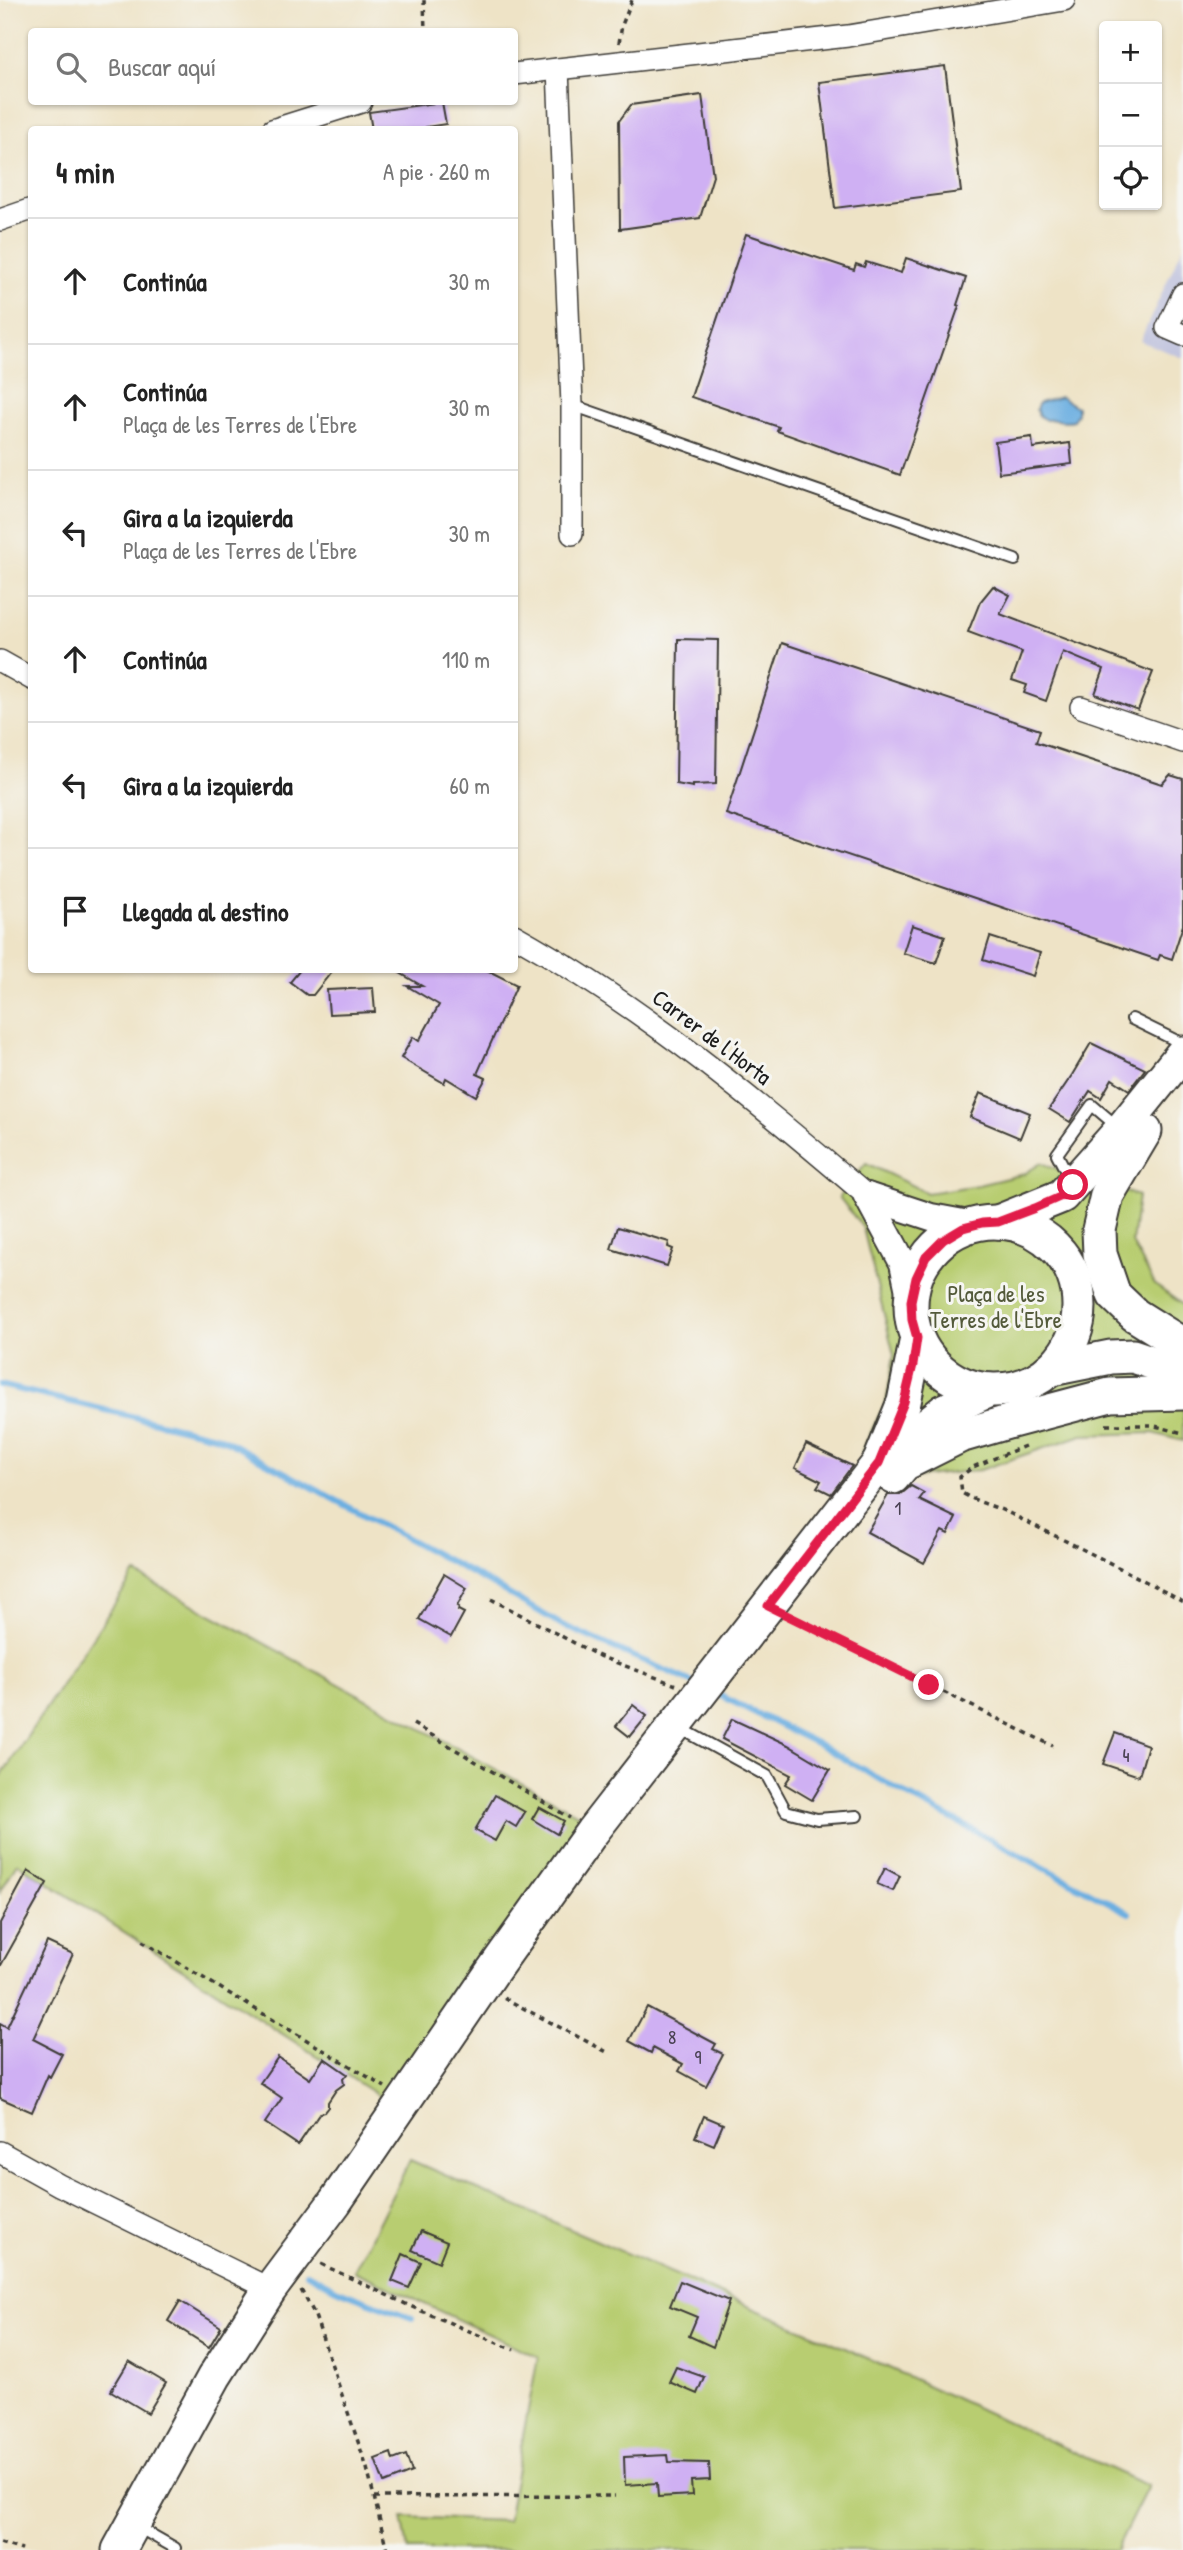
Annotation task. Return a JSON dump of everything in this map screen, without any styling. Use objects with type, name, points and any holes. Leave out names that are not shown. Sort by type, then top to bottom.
[{"type":"main road","points":[[1051,1369],[1061,1358],[1075,1333],[1079,1304],[1076,1282],[1082,1222],[1091,1199],[1183,1053]]},
{"type":"main road","points":[[989,1390],[962,1383],[946,1374],[932,1361],[917,1338],[911,1301],[916,1278],[926,1257],[952,1234],[1062,1196],[1183,1084]]},
{"type":"main road","points":[[1133,1130],[1107,1195],[1099,1230],[1100,1254],[1114,1295],[1135,1315],[1183,1345]]},
{"type":"main road","points":[[986,1223],[1022,1226],[1043,1237],[1061,1253],[1076,1282],[1113,1325],[1151,1345],[1183,1354]]},
{"type":"main road","points":[[879,1463],[904,1402],[917,1338]]},
{"type":"main road","points":[[126,2537],[186,2417],[217,2363],[405,2099],[561,1867],[592,1832],[665,1734],[705,1687],[879,1463],[944,1411],[989,1390],[1022,1385],[1051,1369],[1111,1357],[1133,1356],[1183,1373]]},
{"type":"main road","points":[[776,1596],[825,1559],[904,1464],[950,1441],[1008,1422],[1110,1395],[1183,1392]]},
{"type":"street","points":[[518,74],[848,36],[1064,0]]},
{"type":"street","points":[[558,69],[572,405],[572,534]]},
{"type":"street","points":[[285,126],[351,105]]},
{"type":"street","points":[[0,220],[28,210]]},
{"type":"street","points":[[1183,294],[1167,328],[1183,335]]},
{"type":"street","points":[[0,661],[28,677]]},
{"type":"street","points":[[1081,707],[1183,741]]},
{"type":"street","name":"Carrer de l'Horta","points":[[518,937],[611,994],[684,1046],[867,1196]]},
{"type":"street","points":[[867,1196],[931,1217],[986,1223]]},
{"type":"street","points":[[867,1196],[903,1263],[911,1301]]},
{"type":"street","points":[[0,2152],[59,2185],[285,2269]]},
{"type":"lane","points":[[572,405],[1015,560]]},
{"type":"lane","points":[[1132,1019],[1183,1044]]},
{"type":"lane","points":[[665,1734],[767,1776],[786,1811],[817,1819],[857,1816]]},
{"type":"lane","points":[[126,2537],[175,2548]]},
{"type":"path","points":[[424,0],[425,28]]},
{"type":"path","points":[[615,62],[622,25],[632,0]]},
{"type":"path","points":[[1100,1425],[1151,1425],[1183,1433]]},
{"type":"path","points":[[1034,1441],[973,1467],[960,1477],[962,1493],[976,1502],[1006,1512],[1103,1559],[1183,1602]]},
{"type":"path","points":[[776,1596],[1053,1746]]},
{"type":"path","points":[[491,1599],[600,1656],[660,1678],[705,1687]]},
{"type":"path","points":[[413,1724],[592,1832]]},
{"type":"path","points":[[142,1941],[405,2099]]},
{"type":"path","points":[[483,1986],[607,2052]]},
{"type":"path","points":[[285,2269],[410,2306],[514,2350]]},
{"type":"path","points":[[285,2269],[313,2313],[367,2468],[387,2550]]},
{"type":"path","points":[[374,2497],[615,2496]]},
{"type":"path","points":[[0,2543],[22,2550]]},
{"type":"shaded area","points":[[1183,246],[1183,358],[1140,341]]},
{"type":"green space","name":"Plaça de les Terres de l'Ebre","points":[[866,1163],[927,1193],[1024,1174],[1041,1163],[1138,1196],[1132,1243],[1155,1285],[1183,1305],[1183,1441],[1153,1433],[1082,1435],[980,1470],[917,1477],[862,1451],[887,1399],[894,1355],[863,1228],[839,1197]]},
{"type":"green space","points":[[135,1573],[587,1819],[385,2100],[17,1863],[0,1892],[0,1778]]},
{"type":"green space","points":[[410,2160],[843,2347],[1148,2486],[1116,2550],[408,2550],[402,2517],[507,2521],[538,2357],[354,2271]]},
{"type":"water","points":[[1060,397],[1077,407],[1073,420],[1046,420],[1039,416],[1036,409],[1039,403]]},
{"type":"building","points":[[945,66],[961,192],[835,208],[819,82]]},
{"type":"building","points":[[702,95],[713,176],[700,218],[620,229],[619,121],[631,105]]},
{"type":"building","points":[[420,105],[443,105],[446,124],[371,126],[369,112]]},
{"type":"building","points":[[746,234],[854,270],[856,264],[864,267],[866,262],[901,273],[906,258],[966,278],[957,305],[959,306],[900,475],[777,431],[779,427],[691,397]]},
{"type":"building","points":[[1032,437],[1033,448],[1070,443],[1072,464],[999,473],[995,442]]},
{"type":"building","points":[[993,586],[1010,595],[1000,614],[1153,672],[1138,710],[1095,694],[1104,669],[1063,652],[1046,701],[1024,693],[1027,685],[1012,680],[1022,652],[968,632],[980,602]]},
{"type":"building","points":[[678,639],[718,640],[716,784],[693,787],[676,784]]},
{"type":"building","points":[[782,643],[1040,730],[1036,742],[1162,784],[1170,775],[1183,779],[1183,925],[1172,959],[1160,955],[1158,960],[726,814]]},
{"type":"building","points":[[912,925],[945,936],[936,963],[903,953]]},
{"type":"building","points":[[990,937],[1040,953],[1033,976],[983,960]]},
{"type":"building","points":[[298,973],[331,973],[313,995],[307,995],[290,982]]},
{"type":"building","points":[[400,973],[493,973],[517,985],[477,1074],[486,1078],[476,1096],[446,1078],[444,1083],[401,1058],[413,1037],[419,1041],[439,1005],[407,986],[422,986]]},
{"type":"building","points":[[373,988],[375,1012],[329,1014],[327,990]]},
{"type":"building","points":[[1091,1043],[1145,1069],[1129,1090],[1112,1079],[1101,1098],[1090,1091],[1070,1122],[1049,1109]]},
{"type":"building","points":[[980,1093],[1030,1113],[1020,1138],[970,1117]]},
{"type":"building","points":[[618,1227],[669,1242],[668,1247],[673,1249],[667,1266],[611,1249]]},
{"type":"building","points":[[806,1444],[852,1466],[831,1494],[817,1487],[821,1481],[795,1468]]},
{"type":"building","points":[[911,1486],[924,1493],[919,1500],[956,1518],[948,1534],[942,1531],[924,1563],[867,1532],[888,1495],[900,1495]]},
{"type":"building","points":[[444,1574],[467,1588],[457,1606],[458,1610],[464,1613],[451,1637],[419,1619]]},
{"type":"building","points":[[633,1705],[647,1716],[630,1737],[616,1726]]},
{"type":"building","points":[[732,1719],[788,1745],[830,1770],[812,1800],[785,1784],[791,1775],[722,1739]]},
{"type":"building","points":[[1115,1733],[1148,1745],[1139,1776],[1103,1764]]},
{"type":"building","points":[[495,1795],[525,1812],[516,1827],[506,1821],[495,1841],[475,1830]]},
{"type":"building","points":[[539,1807],[564,1821],[557,1834],[532,1819]]},
{"type":"building","points":[[885,1868],[900,1876],[893,1891],[877,1884]]},
{"type":"building","points":[[28,1871],[47,1883],[0,1967],[0,1923]]},
{"type":"building","points":[[47,1942],[73,1954],[33,2039],[62,2054],[50,2077],[48,2075],[32,2112],[0,2098],[0,2023],[7,2027]]},
{"type":"building","points":[[647,2007],[716,2044],[713,2049],[723,2054],[706,2086],[679,2071],[683,2064],[653,2048],[651,2053],[629,2041]]},
{"type":"building","points":[[278,2057],[310,2079],[324,2058],[347,2074],[343,2079],[344,2084],[336,2090],[328,2102],[328,2107],[320,2113],[298,2145],[265,2123],[282,2098],[260,2083]]},
{"type":"building","points":[[704,2116],[723,2124],[714,2145],[695,2137]]},
{"type":"building","points":[[421,2231],[447,2242],[439,2262],[412,2250]]},
{"type":"building","points":[[403,2254],[421,2262],[409,2288],[392,2281]]},
{"type":"building","points":[[680,2281],[729,2301],[713,2347],[689,2336],[697,2317],[670,2306]]},
{"type":"building","points":[[180,2301],[221,2327],[209,2347],[168,2321]]},
{"type":"building","points":[[129,2361],[166,2383],[148,2413],[111,2391]]},
{"type":"building","points":[[676,2367],[704,2377],[697,2394],[669,2382]]},
{"type":"building","points":[[391,2453],[393,2460],[406,2455],[412,2472],[384,2483],[375,2459]]},
{"type":"building","points":[[668,2455],[669,2462],[709,2463],[710,2480],[691,2481],[692,2495],[658,2497],[657,2483],[625,2485],[624,2457]]},
{"type":"waterway","points":[[0,1385],[219,1437],[488,1582],[562,1625],[694,1683]]},
{"type":"waterway","points":[[713,1692],[822,1746],[911,1797],[1129,1913]]},
{"type":"waterway","points":[[307,2273],[336,2289],[412,2318]]},
{"type":"route","points":[[929,1685],[768,1606],[879,1463],[904,1402],[913,1365],[917,1338],[911,1311],[912,1290],[926,1257],[943,1240],[963,1228],[998,1222],[1035,1208],[1062,1196],[1073,1185]]}]
